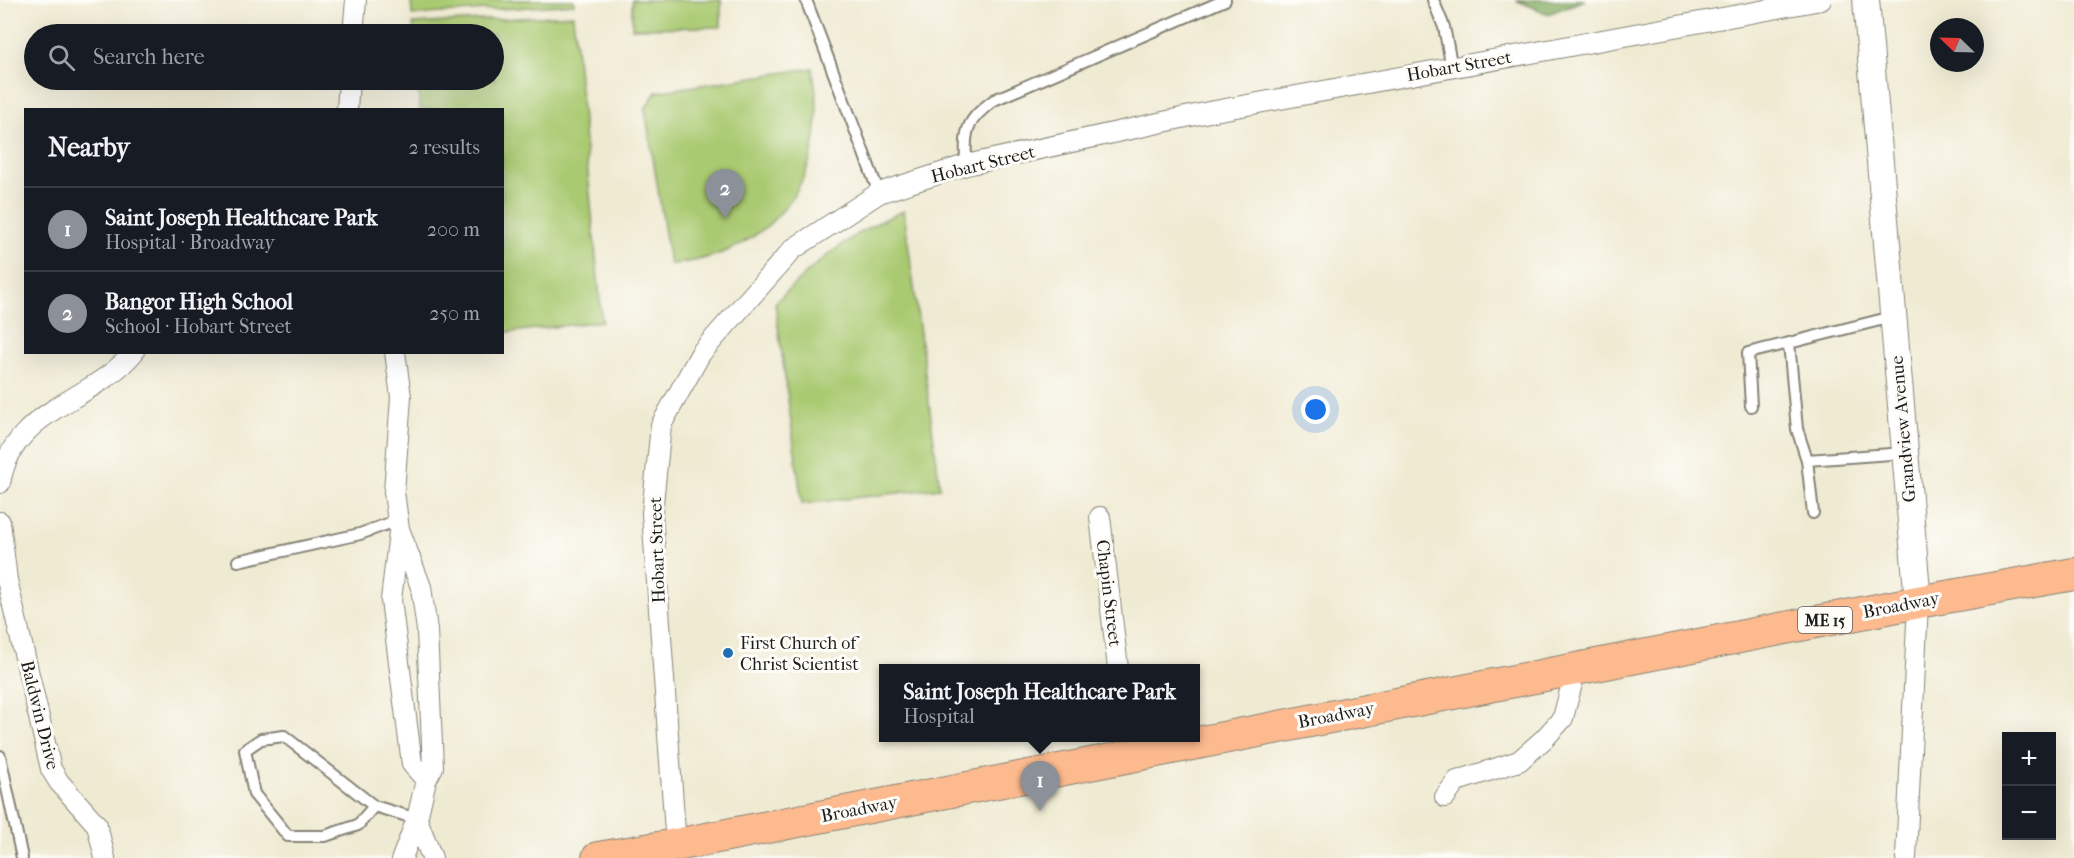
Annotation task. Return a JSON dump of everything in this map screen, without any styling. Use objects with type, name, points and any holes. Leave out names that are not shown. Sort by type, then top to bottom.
[{"type":"main road","name":"Broadway","points":[[1200,733],[1576,668],[2074,574]]},
{"type":"main road","name":"Broadway","points":[[598,858],[677,852],[1151,742]]},
{"type":"street","points":[[354,24],[356,0]]},
{"type":"street","name":"Hobart Street","points":[[677,852],[652,513],[661,424],[701,353],[793,249],[879,193],[966,165],[1209,112],[1821,0]]},
{"type":"street","name":"Grandview Avenue","points":[[1866,0],[1918,602],[1906,858]]},
{"type":"street","points":[[347,108],[348,90]]},
{"type":"street","points":[[0,483],[2,470],[12,449],[34,422],[117,371],[132,354]]},
{"type":"street","points":[[395,354],[401,397],[393,476],[398,524],[391,600],[412,764],[426,780]]},
{"type":"street","name":"Chapin Street","points":[[1100,517],[1117,664]]},
{"type":"street","name":"Baldwin Drive","points":[[0,522],[7,580],[51,769],[59,783],[97,825],[105,858]]},
{"type":"street","points":[[398,524],[421,587],[427,630],[433,767],[426,780],[417,819],[402,858]]},
{"type":"street","points":[[1445,797],[1457,782],[1519,761],[1544,739],[1563,718],[1576,668]]},
{"type":"street","points":[[417,819],[432,858]]},
{"type":"lane","points":[[806,0],[879,193]]},
{"type":"lane","points":[[966,165],[965,136],[975,115],[994,100],[1225,0]]},
{"type":"lane","points":[[1433,0],[1444,27],[1452,68]]},
{"type":"lane","points":[[1751,406],[1748,353],[1893,317]]},
{"type":"lane","points":[[1790,343],[1797,429],[1807,460],[1813,513]]},
{"type":"lane","points":[[1807,460],[1905,453]]},
{"type":"lane","points":[[238,561],[398,524]]},
{"type":"lane","points":[[374,806],[358,825],[325,836],[288,836],[254,794],[245,750],[261,740],[284,736],[374,806],[417,819]]},
{"type":"lane","points":[[0,756],[22,858]]},
{"type":"green space","points":[[411,0],[574,0],[574,4],[412,15]]},
{"type":"green space","points":[[632,0],[721,0],[721,27],[632,28]]},
{"type":"green space","points":[[1516,0],[1585,0],[1548,14]]},
{"type":"green space","points":[[573,15],[602,321],[504,333],[504,108],[420,108],[418,90],[504,90],[504,24],[413,24]]},
{"type":"green space","points":[[812,68],[817,106],[814,141],[805,173],[789,202],[768,226],[740,244],[707,258],[670,264],[645,109],[656,92]]},
{"type":"green space","points":[[904,211],[940,488],[802,504],[775,303],[804,275],[851,238]]},
{"type":"place","name":"Bangor High School","points":[[725,219]]},
{"type":"place","name":"First Church of Christ Scientist","points":[[728,653]]},
{"type":"place","name":"Saint Joseph Healthcare Park","points":[[1040,811]]}]
